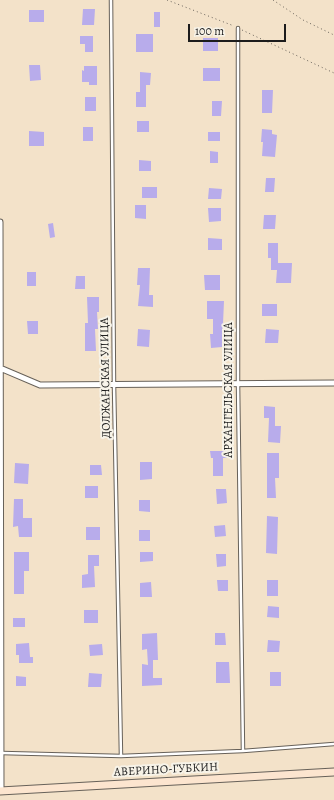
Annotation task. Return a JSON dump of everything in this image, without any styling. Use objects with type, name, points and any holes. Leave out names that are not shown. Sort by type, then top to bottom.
[{"type":"main road","name":"АВЕРИНО-ГУБКИН","points":[[1,791],[334,772]]},
{"type":"street","points":[[0,222],[1,791]]},
{"type":"street","points":[[0,368],[40,385],[334,383]]},
{"type":"lane","name":"ДОЛЖАНСКАЯ УЛИЦА","points":[[111,0],[114,385],[121,756]]},
{"type":"lane","name":"АРХАНГЕЛЬСКАЯ УЛИЦА","points":[[238,28],[238,383],[243,751]]},
{"type":"lane","points":[[1,753],[121,756],[243,751],[334,744]]},
{"type":"path","points":[[167,0],[238,28],[334,73]]},
{"type":"path","points":[[273,0],[303,20],[334,35]]},
{"type":"building","points":[[83,9],[95,9],[94,25],[82,25]]},
{"type":"building","points":[[29,10],[44,10],[44,22],[29,22]]},
{"type":"building","points":[[154,12],[160,12],[160,27],[154,27]]},
{"type":"building","points":[[136,34],[153,34],[153,52],[136,52]]},
{"type":"building","points":[[80,36],[93,36],[93,52],[85,52],[85,44],[80,44]]},
{"type":"building","points":[[203,38],[218,38],[218,51],[203,51]]},
{"type":"building","points":[[29,65],[40,65],[41,80],[30,81]]},
{"type":"building","points":[[84,66],[97,66],[97,85],[89,85],[89,82],[82,82],[82,70],[84,71]]},
{"type":"building","points":[[203,68],[220,68],[220,81],[203,81]]},
{"type":"building","points":[[140,72],[151,73],[150,85],[146,85],[146,107],[136,107],[136,92],[140,92]]},
{"type":"building","points":[[262,90],[273,90],[272,113],[262,113]]},
{"type":"building","points":[[85,97],[96,97],[96,111],[85,111]]},
{"type":"building","points":[[212,101],[222,101],[221,116],[212,116]]},
{"type":"building","points":[[137,121],[149,121],[149,132],[137,132]]},
{"type":"building","points":[[83,127],[93,127],[93,141],[83,141]]},
{"type":"building","points":[[262,129],[272,130],[272,134],[277,135],[275,157],[262,156]]},
{"type":"building","points":[[29,131],[44,132],[44,146],[29,146]]},
{"type":"building","points":[[208,132],[220,132],[220,141],[208,141]]},
{"type":"building","points":[[210,151],[218,152],[218,163],[210,163]]},
{"type":"building","points":[[139,160],[151,161],[151,171],[139,171]]},
{"type":"building","points":[[266,178],[275,178],[274,192],[265,192]]},
{"type":"building","points":[[142,187],[157,187],[157,198],[142,198]]},
{"type":"building","points":[[209,188],[222,189],[221,199],[208,199]]},
{"type":"building","points":[[135,205],[146,205],[146,219],[135,218]]},
{"type":"building","points":[[208,208],[221,208],[221,221],[209,222]]},
{"type":"building","points":[[264,215],[276,215],[275,229],[263,229]]},
{"type":"building","points":[[53,223],[55,237],[50,238],[48,224]]},
{"type":"building","points":[[208,238],[222,239],[222,250],[208,250]]},
{"type":"building","points":[[268,243],[278,243],[278,263],[292,263],[291,283],[276,283],[277,270],[271,270],[271,258],[268,258]]},
{"type":"building","points":[[138,268],[150,268],[149,295],[153,295],[153,307],[138,306],[140,285],[137,285]]},
{"type":"building","points":[[27,272],[36,272],[36,286],[27,286]]},
{"type":"building","points":[[204,275],[220,275],[220,290],[205,290]]},
{"type":"building","points":[[76,276],[85,276],[85,289],[75,289]]},
{"type":"building","points":[[87,297],[99,297],[99,312],[97,312],[98,329],[95,329],[96,351],[85,351],[85,323],[88,323]]},
{"type":"building","points":[[207,301],[224,301],[222,347],[211,348],[210,334],[213,334],[213,319],[207,319]]},
{"type":"building","points":[[262,304],[277,304],[277,316],[262,316]]},
{"type":"building","points":[[27,321],[38,321],[38,334],[28,334]]},
{"type":"building","points":[[138,329],[150,330],[149,347],[137,346]]},
{"type":"building","points":[[266,329],[279,330],[278,343],[265,343]]},
{"type":"building","points":[[264,406],[275,407],[275,426],[281,426],[280,443],[268,442],[269,418],[264,418]]},
{"type":"building","points":[[210,451],[229,451],[229,458],[223,458],[223,476],[213,476],[213,458],[211,458]]},
{"type":"building","points":[[267,453],[279,453],[279,478],[275,478],[276,498],[267,498]]},
{"type":"building","points":[[140,462],[152,462],[152,479],[140,480]]},
{"type":"building","points":[[15,463],[29,464],[28,484],[14,483]]},
{"type":"building","points":[[90,465],[101,465],[102,475],[90,475]]},
{"type":"building","points":[[85,486],[98,486],[98,498],[85,498]]},
{"type":"building","points":[[216,489],[226,489],[227,503],[217,504]]},
{"type":"building","points":[[14,499],[23,499],[23,518],[32,518],[32,537],[19,537],[18,526],[13,527]]},
{"type":"building","points":[[139,500],[150,500],[150,512],[139,511]]},
{"type":"building","points":[[267,516],[278,517],[277,554],[266,553]]},
{"type":"building","points":[[225,525],[226,536],[215,537],[214,526]]},
{"type":"building","points":[[86,527],[100,527],[100,540],[86,540]]},
{"type":"building","points":[[139,530],[150,530],[150,541],[139,541]]},
{"type":"building","points":[[14,552],[29,552],[29,571],[24,571],[24,594],[14,594]]},
{"type":"building","points":[[140,552],[153,552],[153,561],[140,562]]},
{"type":"building","points":[[216,554],[226,554],[226,566],[217,567]]},
{"type":"building","points":[[88,555],[99,555],[99,566],[94,566],[95,587],[82,588],[82,575],[88,574]]},
{"type":"building","points":[[217,580],[228,580],[228,591],[218,591]]},
{"type":"building","points":[[267,580],[278,580],[278,596],[267,596]]},
{"type":"building","points":[[151,582],[152,597],[140,597],[140,583]]},
{"type":"building","points":[[268,606],[279,607],[279,618],[267,617]]},
{"type":"building","points":[[84,610],[98,610],[98,623],[84,623]]},
{"type":"building","points":[[13,618],[25,618],[25,627],[13,627]]},
{"type":"building","points":[[157,633],[158,660],[153,660],[153,678],[162,678],[162,685],[142,686],[142,664],[148,665],[147,649],[142,650],[142,634]]},
{"type":"building","points":[[215,633],[225,633],[226,645],[215,645]]},
{"type":"building","points":[[268,640],[280,641],[279,652],[267,652]]},
{"type":"building","points":[[29,643],[30,657],[33,657],[33,663],[19,663],[19,655],[16,655],[16,644]]},
{"type":"building","points":[[102,644],[103,655],[90,656],[89,645]]},
{"type":"building","points":[[216,662],[229,662],[230,683],[216,683]]},
{"type":"building","points":[[270,672],[281,672],[281,686],[270,686]]},
{"type":"building","points":[[89,673],[102,674],[101,687],[88,687]]},
{"type":"building","points":[[16,676],[26,677],[26,686],[16,686]]}]
